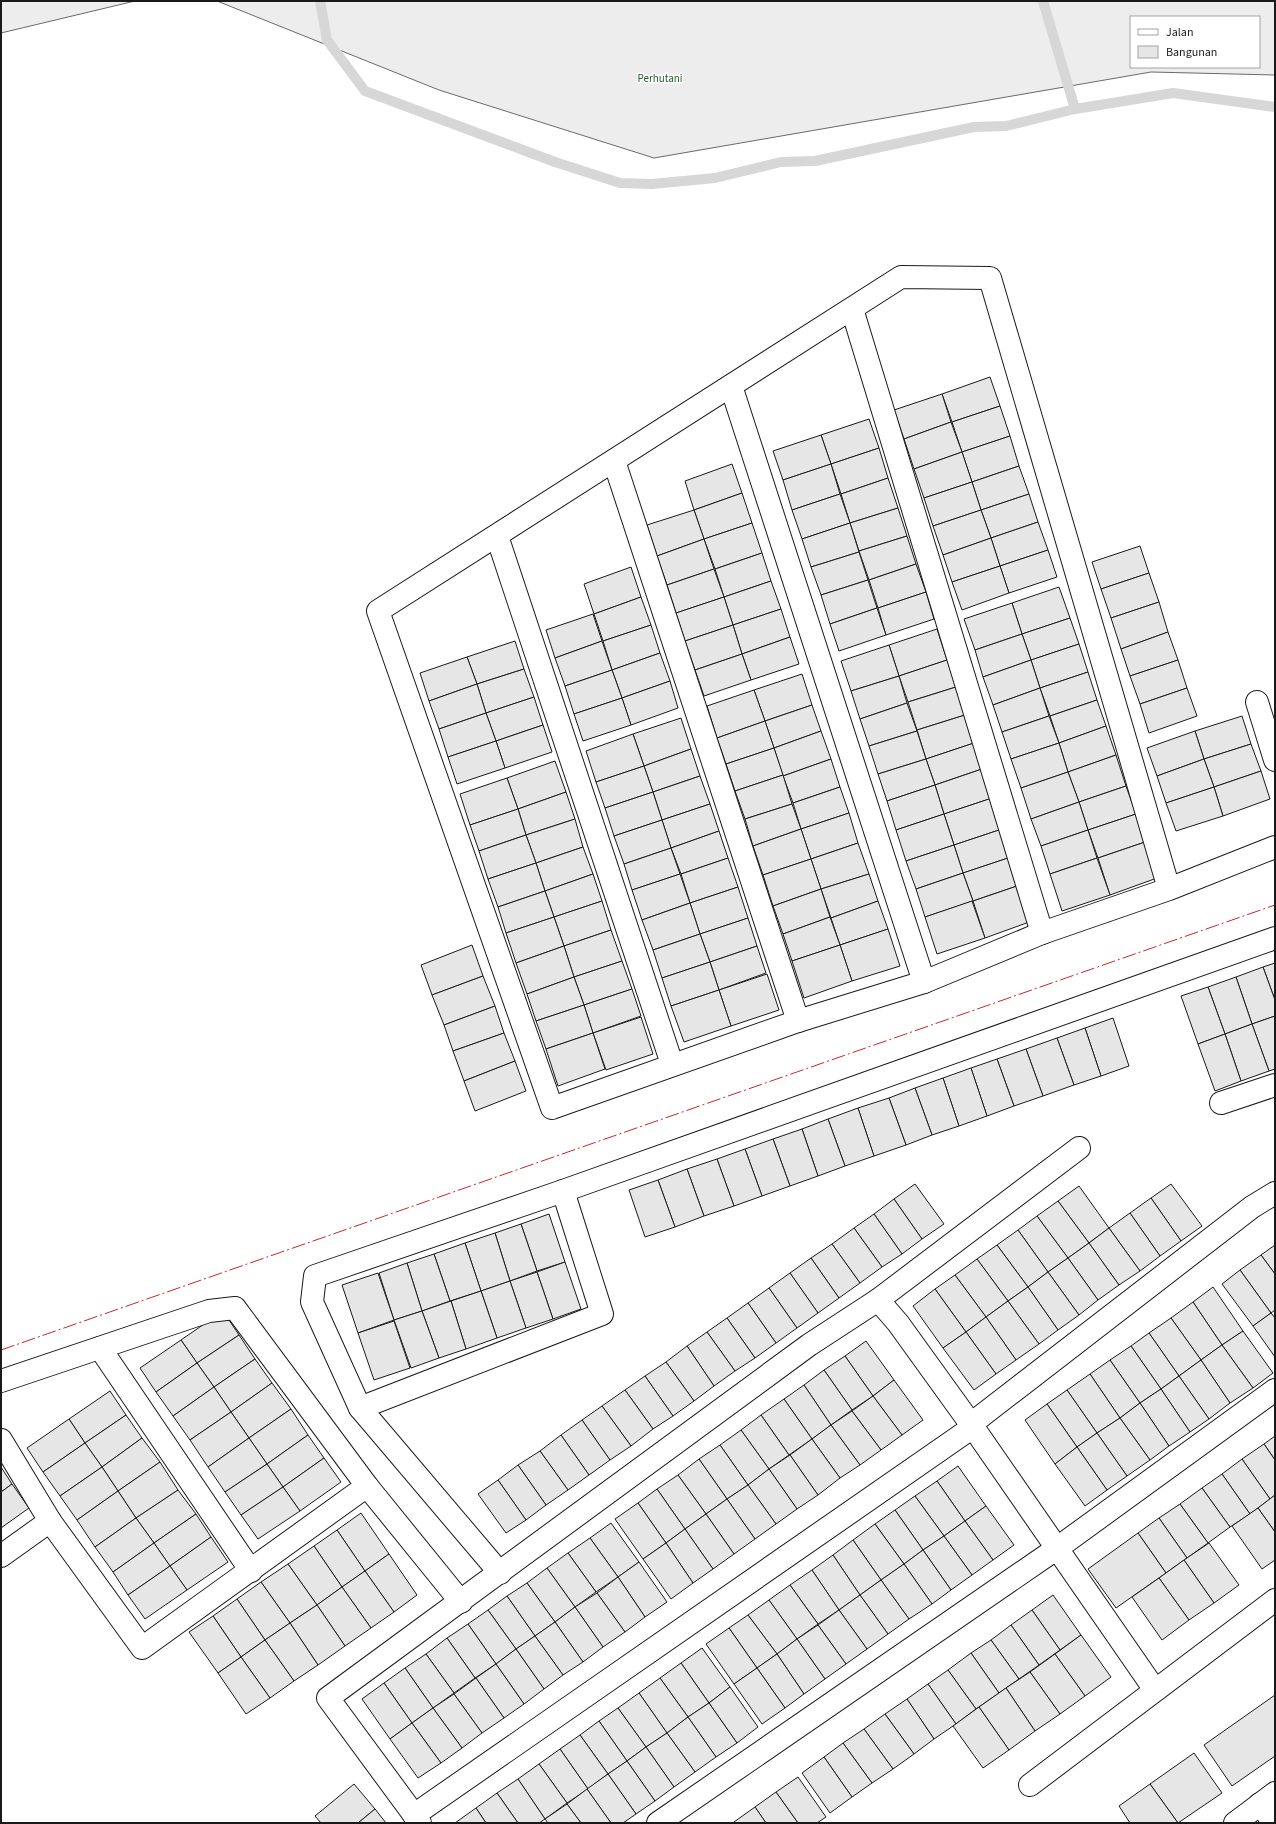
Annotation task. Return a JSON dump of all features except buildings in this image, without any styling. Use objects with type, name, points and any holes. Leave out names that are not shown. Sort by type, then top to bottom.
[{"type":"street","points":[[1169,889],[990,278],[901,277],[378,611],[552,1108],[672,1064],[924,982],[1042,933],[1169,889],[1275,846]]},
{"type":"street","points":[[852,309],[1042,933]]},
{"type":"street","points":[[731,386],[924,982]]},
{"type":"street","points":[[614,461],[798,1022]]},
{"type":"street","points":[[497,536],[672,1064]]},
{"type":"street","points":[[1257,702],[1275,760]]},
{"type":"street","points":[[500,1573],[360,1408],[312,1302],[315,1276],[563,1191],[1275,938]]},
{"type":"street","points":[[1221,1103],[1275,1085]]},
{"type":"street","points":[[1078,1148],[878,1300],[809,1345],[461,1602],[328,1698],[417,1819],[972,1425],[1252,1207],[1275,1193]]},
{"type":"street","points":[[360,1408],[602,1314],[563,1191]]},
{"type":"street","points":[[878,1300],[898,1323],[972,1425],[1056,1549],[1155,1690]]},
{"type":"street","points":[[1,1381],[209,1311],[235,1308],[367,1486],[461,1602]]},
{"type":"street","points":[[100,1348],[251,1571]]},
{"type":"street","points":[[658,1823],[1056,1549],[1275,1390]]},
{"type":"street","points":[[1,1440],[50,1521],[142,1648],[251,1571],[367,1486]]},
{"type":"street","points":[[1,1556],[50,1521]]},
{"type":"street","points":[[1030,1785],[1275,1600]]},
{"type":"street","points":[[1235,1823],[1268,1799],[1274,1823]]},
{"type":"shaded area","points":[[1,1],[135,1],[1,33]]},
{"type":"shaded area","name":"Perhutani","points":[[217,1],[1275,1],[1275,75],[1151,72],[654,158],[439,90]]},
{"type":"waterway","points":[[320,1],[327,40],[365,91],[555,162],[620,183],[652,184],[715,178],[781,162],[815,161],[974,127],[1006,126],[1075,109]]},
{"type":"waterway","points":[[1043,1],[1075,109],[1173,93],[1275,107]]},
{"type":"power","points":[[1,1350],[1275,905]]}]
